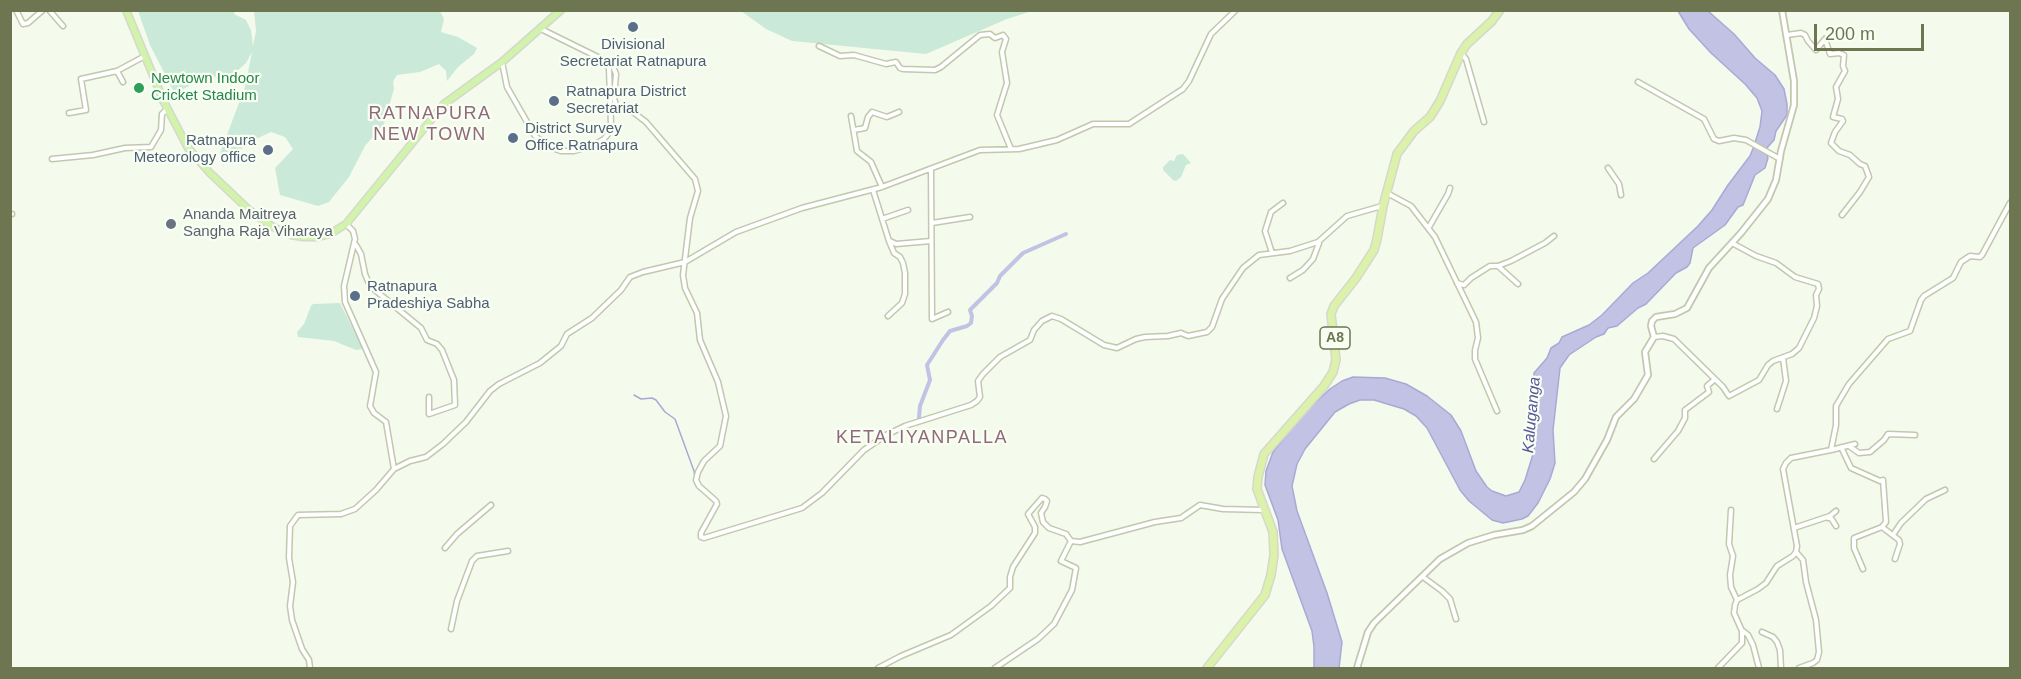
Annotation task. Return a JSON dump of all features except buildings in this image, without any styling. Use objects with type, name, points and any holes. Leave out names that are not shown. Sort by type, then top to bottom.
[{"type":"highway","name":"A8","points":[[1208,669],[1265,595],[1271,575],[1274,555],[1273,532],[1257,489],[1264,454],[1324,386],[1333,372],[1336,350],[1331,314],[1334,306],[1374,250],[1386,192],[1397,154],[1414,130],[1430,117],[1467,44],[1492,21],[1500,10]]},
{"type":"main road","points":[[126,10],[167,109],[188,148],[210,173],[249,210],[273,227],[291,235],[318,237],[330,234],[346,224],[444,104],[502,62],[561,10]]},
{"type":"street","points":[[16,10],[23,24],[28,23],[43,10]]},
{"type":"street","points":[[49,10],[63,26]]},
{"type":"street","points":[[310,669],[309,660],[302,649],[292,620],[290,606],[294,582],[290,566],[289,529],[298,515],[348,512],[355,509],[394,469],[410,461],[426,457],[443,444],[466,422],[490,391],[540,363],[561,346],[567,334],[592,318],[621,290],[630,277],[685,262],[736,232],[802,207],[873,190],[980,150],[1019,149],[1057,140],[1093,124],[1129,124],[1183,89],[1211,34],[1236,10]]},
{"type":"street","points":[[1357,669],[1368,632],[1383,614],[1440,560],[1468,543],[1532,526],[1574,492],[1591,470],[1608,440],[1616,417],[1634,399],[1648,375],[1645,352],[1654,337],[1652,322],[1656,316],[1675,314],[1687,308],[1709,268],[1772,193],[1794,105],[1794,81],[1782,10]]},
{"type":"street","points":[[542,29],[612,64],[615,70],[616,105],[633,112],[646,122],[695,179],[698,191],[690,218],[682,275],[685,288],[697,313],[700,340],[718,382],[726,416],[720,446],[704,461],[696,480],[717,504],[701,533],[701,537],[704,538],[802,508],[822,493],[864,450],[886,435],[905,426],[977,402],[980,397],[978,381],[983,374],[1000,357],[1030,340],[1034,330],[1042,321],[1052,316],[1104,345],[1117,348],[1145,337],[1181,333],[1188,336],[1207,332],[1212,327],[1222,299],[1243,268],[1259,255],[1290,251],[1320,241],[1347,216],[1383,206]]},
{"type":"street","points":[[1787,35],[1801,33],[1805,35],[1816,50],[1825,39],[1830,54],[1844,55],[1845,70],[1836,87],[1838,99],[1833,117],[1843,121],[1831,143],[1839,151],[1850,155],[1865,166],[1869,177],[1842,215]]},
{"type":"street","points":[[819,46],[840,56],[854,55],[885,64],[896,62],[903,69],[935,70],[980,35],[990,34],[995,38],[1003,35],[1006,39],[1002,52],[1007,83],[997,115],[1011,150]]},
{"type":"street","points":[[1461,53],[1466,59],[1484,122]]},
{"type":"street","points":[[69,113],[86,110],[81,79],[117,71],[145,56]]},
{"type":"street","points":[[502,62],[507,87],[535,136],[549,147],[561,151],[574,151],[592,146],[608,134],[611,125],[607,62]]},
{"type":"street","points":[[117,71],[123,82]]},
{"type":"street","points":[[1638,82],[1704,119],[1714,139],[1719,141],[1734,138],[1746,140],[1780,159]]},
{"type":"street","points":[[52,159],[93,155],[125,148],[151,147],[161,130],[162,114],[167,109]]},
{"type":"street","points":[[854,130],[865,128],[872,112],[886,117],[899,112]]},
{"type":"street","points":[[851,116],[857,151],[871,162],[882,187]]},
{"type":"street","points":[[1608,168],[1619,184],[1622,195]]},
{"type":"street","points":[[931,169],[932,319],[948,312]]},
{"type":"street","points":[[1429,227],[1450,188]]},
{"type":"street","points":[[873,190],[889,241],[894,253],[903,262],[905,294],[902,303],[888,316]]},
{"type":"street","points":[[1386,192],[1411,206],[1429,227],[1476,322],[1478,338],[1474,350],[1476,359],[1497,411]]},
{"type":"street","points":[[1272,253],[1265,231],[1271,212],[1283,203]]},
{"type":"street","points":[[1831,450],[1836,425],[1836,406],[1849,384],[1888,339],[1910,331],[1924,296],[1953,278],[1961,262],[1970,256],[1980,257],[1982,255],[2010,203]]},
{"type":"street","points":[[882,219],[908,210]]},
{"type":"street","points":[[932,223],[970,217]]},
{"type":"street","points":[[346,224],[354,234],[355,244],[345,279],[345,302],[375,372],[370,406],[374,413],[386,422],[394,469]]},
{"type":"street","points":[[1457,283],[1464,285],[1490,266],[1498,266],[1545,243],[1554,236]]},
{"type":"street","points":[[889,241],[896,244],[931,241]]},
{"type":"street","points":[[1290,278],[1303,270],[1313,259],[1320,241]]},
{"type":"street","points":[[1654,337],[1663,336],[1674,339],[1729,396],[1759,380],[1773,361],[1792,354],[1799,348],[1817,306],[1818,284],[1795,277],[1776,263],[1756,256],[1732,243]]},
{"type":"street","points":[[355,244],[361,254],[370,285],[421,328],[427,340],[437,344],[442,350],[454,380],[455,405],[429,414],[429,397]]},
{"type":"street","points":[[1498,266],[1518,284]]},
{"type":"street","points":[[1777,409],[1787,376],[1783,358]]},
{"type":"street","points":[[1654,459],[1678,431],[1685,418],[1685,410],[1709,392],[1707,386],[1714,380]]},
{"type":"street","points":[[1849,446],[1859,453],[1870,452],[1888,434],[1915,435]]},
{"type":"street","points":[[1718,669],[1742,643],[1742,631],[1734,613],[1737,600],[1758,590],[1766,583],[1777,566],[1796,552],[1797,546],[1783,470],[1786,463],[1791,458],[1842,449],[1855,444]]},
{"type":"street","points":[[1842,449],[1851,468],[1880,481],[1883,480],[1886,522],[1882,527],[1854,538],[1854,548],[1863,569]]},
{"type":"street","points":[[1893,535],[1901,523],[1926,499],[1945,490]]},
{"type":"street","points":[[878,669],[901,656],[951,635],[991,606],[1010,588],[1013,567],[1035,533],[1035,527],[1028,514],[1042,498],[1047,501],[1041,513],[1045,525],[1066,534],[1071,542]]},
{"type":"street","points":[[445,548],[457,534],[491,505]]},
{"type":"street","points":[[1071,542],[1080,542],[1155,522],[1181,518],[1200,505],[1223,509],[1265,510]]},
{"type":"street","points":[[1731,510],[1730,543],[1733,556],[1730,575],[1731,587],[1737,600]]},
{"type":"street","points":[[1794,528],[1836,511]]},
{"type":"street","points":[[1824,517],[1831,518],[1836,526]]},
{"type":"street","points":[[1882,527],[1899,540],[1900,544],[1895,559]]},
{"type":"street","points":[[995,669],[1038,639],[1054,624],[1072,590],[1076,576],[1076,567],[1061,561],[1071,542]]},
{"type":"street","points":[[451,629],[457,601],[472,561],[477,556],[508,551]]},
{"type":"street","points":[[1796,552],[1803,560],[1816,620],[1819,652],[1817,660],[1799,669]]},
{"type":"street","points":[[1423,577],[1450,599],[1456,619]]},
{"type":"street","points":[[1742,631],[1748,635],[1753,645],[1759,669]]},
{"type":"street","points":[[1762,632],[1778,642],[1781,669]]},
{"type":"green space","points":[[138,11],[235,11],[234,14],[246,20],[251,30],[253,46],[256,31],[254,11],[440,11],[444,19],[441,32],[458,37],[477,48],[474,54],[458,67],[447,81],[446,71],[439,64],[420,72],[397,75],[393,82],[394,89],[384,124],[365,146],[349,177],[329,202],[318,206],[280,195],[275,168],[293,149],[285,137],[271,132],[247,143],[227,160],[219,156],[245,87],[252,52],[246,63],[235,73],[218,77],[206,76],[175,94],[150,45]]},
{"type":"green space","points":[[741,11],[1032,11],[1007,19],[926,54],[792,41],[766,29]]},
{"type":"green space","points":[[1183,154],[1191,163],[1186,165],[1181,177],[1176,181],[1163,170],[1163,167],[1170,160],[1174,161],[1177,155]]},
{"type":"green space","points":[[340,303],[363,349],[356,350],[334,341],[298,337],[297,332],[304,324],[313,304]]},
{"type":"water","points":[[1678,11],[1708,11],[1775,75],[1784,89],[1787,115],[1776,131],[1774,140],[1766,149],[1768,158],[1765,168],[1755,175],[1743,205],[1738,207],[1725,225],[1693,248],[1687,267],[1676,273],[1646,304],[1617,326],[1608,328],[1604,334],[1569,355],[1560,368],[1553,430],[1555,463],[1538,503],[1528,516],[1503,523],[1492,520],[1469,501],[1460,490],[1427,428],[1416,416],[1404,409],[1374,400],[1360,400],[1335,412],[1305,449],[1297,464],[1292,486],[1297,511],[1342,642],[1339,668],[1314,668],[1312,631],[1282,549],[1278,520],[1265,485],[1266,471],[1273,452],[1303,414],[1342,381],[1353,377],[1385,378],[1406,384],[1427,396],[1451,415],[1461,431],[1476,471],[1487,487],[1506,496],[1519,492],[1534,451],[1536,404],[1532,390],[1534,373],[1547,358],[1551,348],[1559,343],[1562,337],[1589,325],[1602,315],[1633,283],[1648,273],[1698,226],[1750,156],[1754,146],[1762,111],[1757,98],[1689,29]]},
{"type":"waterway","points":[[921,420],[919,418],[920,406],[930,380],[927,365],[950,331],[971,323],[970,310],[1023,253],[1066,234]]},
{"type":"waterway","points":[[634,395],[641,399],[656,400],[665,412],[675,419],[694,471],[696,486],[709,497]]},
{"type":"place","name":"Divisional Secretariat Ratnapura","points":[[633,27]]},
{"type":"place","name":"Newtown Indoor Cricket Stadium","points":[[139,88]]},
{"type":"place","name":"Ratnapura District Secretariat","points":[[554,101]]},
{"type":"place","name":"District Survey Office Ratnapura","points":[[513,138]]},
{"type":"place","name":"Ratnapura Meteorology office","points":[[268,150]]},
{"type":"place","name":"Ananda Maitreya Sangha Raja Viharaya","points":[[171,224]]},
{"type":"place","name":"Ratnapura Pradeshiya Sabha","points":[[355,296]]},
{"type":"district","name":"RATNAPURA NEW TOWN","points":[[430,124]]},
{"type":"district","name":"KETALIYANPALLA","points":[[922,438]]},
{"type":"water label","name":"Kaluganga","points":[[1532,415]]}]
